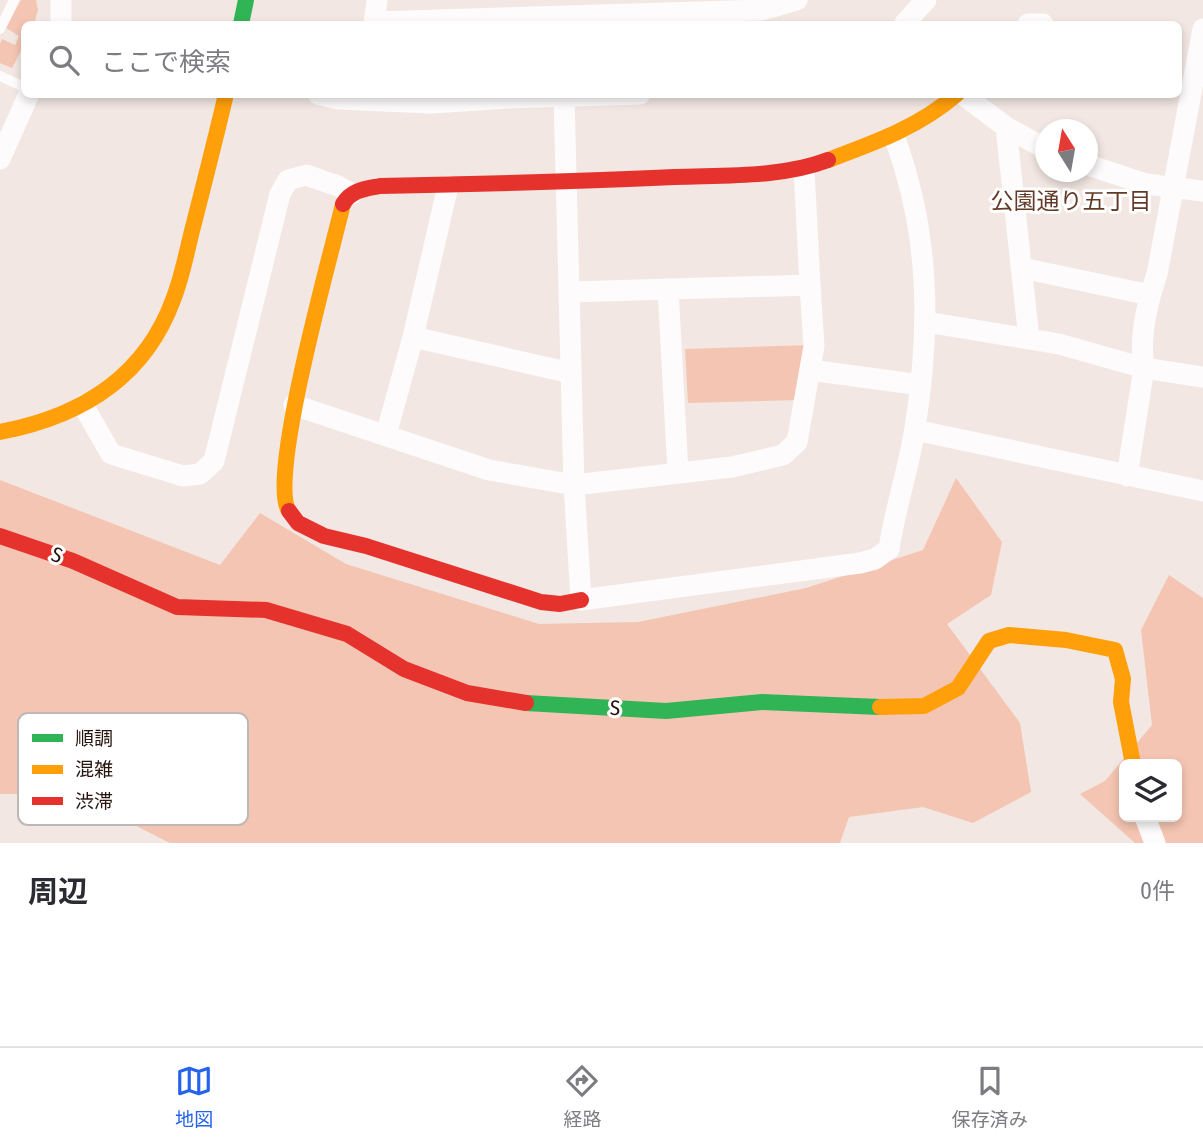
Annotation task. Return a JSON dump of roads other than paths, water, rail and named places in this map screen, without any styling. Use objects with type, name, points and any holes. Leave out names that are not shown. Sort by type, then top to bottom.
[{"type":"street","points":[[61,0],[61,21]]},
{"type":"street","points":[[242,21],[246,0]]},
{"type":"street","points":[[374,21],[377,0]]},
{"type":"street","points":[[907,21],[926,0]]},
{"type":"street","points":[[405,21],[624,7],[762,10],[791,1]]},
{"type":"street","points":[[1127,476],[1144,368],[1141,353],[1150,295],[1157,274],[1192,76],[1203,29]]},
{"type":"street","points":[[0,159],[27,98]]},
{"type":"street","points":[[0,432],[29,428],[72,413],[107,390],[135,365],[152,342],[170,309],[180,277],[225,98]]},
{"type":"street","points":[[377,98],[431,103],[497,98]]},
{"type":"street","points":[[564,98],[574,485],[581,600]]},
{"type":"street","points":[[894,136],[912,189],[920,230],[925,274],[926,322],[915,430],[889,549],[875,559],[560,604],[521,597],[366,546],[324,536],[298,523],[285,505],[283,488],[294,405],[341,209],[344,200],[357,190],[380,186],[567,182],[804,169],[894,136],[954,98]]},
{"type":"street","points":[[965,98],[1035,143]]},
{"type":"street","points":[[1006,127],[1029,339]]},
{"type":"street","points":[[294,405],[489,471],[574,485],[732,467],[783,455],[797,442],[814,346],[804,169]]},
{"type":"street","points":[[1098,169],[1146,184],[1203,191]]},
{"type":"street","points":[[83,405],[111,454],[183,476],[200,474],[214,461],[280,194],[288,180],[306,175],[352,194]]},
{"type":"street","points":[[386,435],[413,337],[448,186]]},
{"type":"street","points":[[1022,268],[1150,295]]},
{"type":"street","points":[[570,292],[810,285]]},
{"type":"street","points":[[668,289],[678,473]]},
{"type":"street","points":[[926,322],[1059,344],[1144,368],[1203,377]]},
{"type":"street","points":[[413,337],[571,373]]},
{"type":"street","points":[[810,370],[921,385]]},
{"type":"street","points":[[915,430],[1203,491]]},
{"type":"street","name":"S","points":[[0,536],[73,561],[177,607],[266,610],[347,634],[404,669],[467,693],[527,703],[666,711],[762,702],[924,706],[958,688],[989,641],[1009,635],[1066,640],[1115,650],[1123,679],[1121,702],[1131,759]]},
{"type":"street","points":[[1147,822],[1156,843]]},
{"type":"lane","points":[[0,29],[13,0]]},
{"type":"lane","points":[[0,76],[21,86]]},
{"type":"district","name":"公園通り五丁目","points":[[1071,201]]}]
